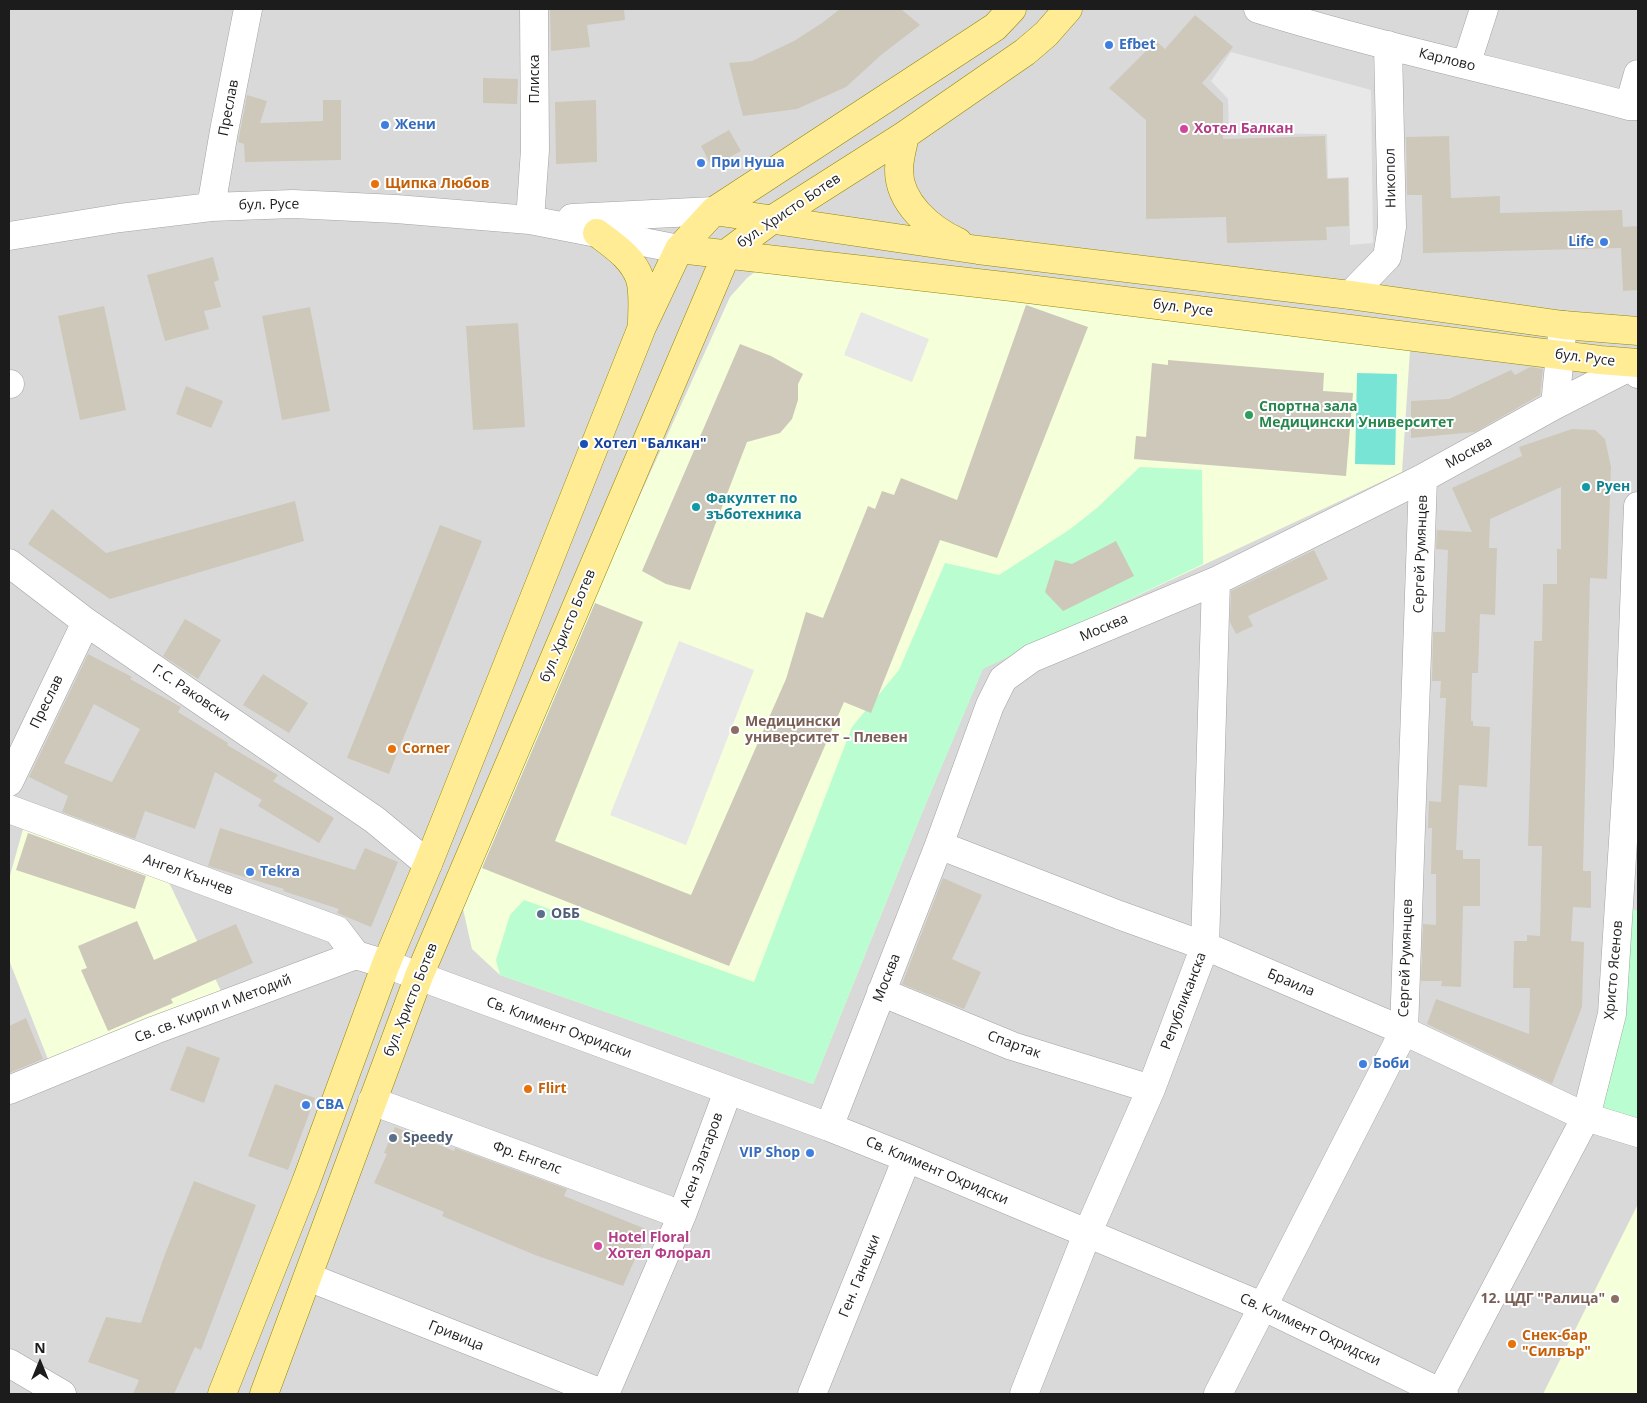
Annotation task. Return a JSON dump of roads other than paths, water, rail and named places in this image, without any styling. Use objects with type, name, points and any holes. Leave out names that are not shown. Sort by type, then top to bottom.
[{"type":"main road","points":[[222,1394],[306,1182],[386,964],[428,864],[642,327],[679,249],[714,212],[995,27],[1012,9]]},
{"type":"main road","name":"бул. Христо Ботев","points":[[264,1394],[419,976],[727,254],[773,219],[904,135],[1025,52],[1046,34],[1068,9]]},
{"type":"main road","points":[[904,135],[899,170],[904,193],[915,210],[928,224],[947,237],[978,250]]},
{"type":"main road","points":[[714,212],[978,250],[1350,296],[1563,325],[1638,331]]},
{"type":"main road","points":[[597,233],[621,251],[633,266],[640,279],[642,327]]},
{"type":"main road","name":"бул. Русе","points":[[679,249],[1560,355],[1638,367]]},
{"type":"street","name":"Преслав","points":[[211,207],[248,9]]},
{"type":"street","name":"Плиска","points":[[530,220],[535,150],[534,9]]},
{"type":"street","name":"Карлово","points":[[1258,9],[1301,15],[1388,45],[1634,106]]},
{"type":"street","points":[[1466,65],[1484,9]]},
{"type":"street","name":"Никопол","points":[[1350,296],[1388,257],[1392,227],[1388,45]]},
{"type":"street","points":[[1634,106],[1638,74]]},
{"type":"street","name":"бул. Русе","points":[[9,236],[120,218],[211,207],[293,204],[396,208],[530,220],[679,249]]},
{"type":"street","name":"бул. Русе","points":[[530,220],[714,212]]},
{"type":"street","points":[[1555,405],[1563,325]]},
{"type":"street","name":"Москва","points":[[829,1127],[939,845],[990,705],[1003,679],[1032,658],[1216,581],[1423,478],[1555,405],[1638,367]]},
{"type":"street","name":"Сергей Румянцев","points":[[1218,1394],[1404,1032],[1423,478]]},
{"type":"street","name":"Христо Ясенов","points":[[1442,1394],[1586,1116],[1612,1014],[1633,765],[1638,506]]},
{"type":"street","name":"Г.С. Раковски","points":[[9,564],[86,622],[375,820],[428,864]]},
{"type":"street","name":"Републиканска","points":[[1024,1394],[1086,1234],[1151,1089],[1206,946],[1216,581]]},
{"type":"street","name":"Преслав","points":[[9,782],[86,622]]},
{"type":"street","name":"Ангел Кънчев","points":[[9,808],[337,930],[356,955]]},
{"type":"street","name":"Браила","points":[[939,845],[1093,905],[1206,946],[1404,1032],[1586,1116],[1638,1134]]},
{"type":"street","points":[[356,955],[419,976]]},
{"type":"street","name":"Св. св. Кирил и Методий","points":[[9,1090],[155,1030],[356,955]]},
{"type":"street","name":"Св. Климент Охридски","points":[[419,976],[829,1127],[907,1158],[1264,1307],[1442,1394]]},
{"type":"street","name":"Спартак","points":[[881,992],[1012,1046],[1151,1089]]},
{"type":"street","name":"Асен Златаров","points":[[604,1394],[682,1215],[728,1091]]},
{"type":"street","name":"Фр. Енгелс","points":[[372,1100],[682,1215]]},
{"type":"street","name":"Ген. Ганецки","points":[[812,1394],[907,1158]]},
{"type":"street","name":"Гривица","points":[[308,1277],[604,1394]]},
{"type":"street","points":[[9,1363],[62,1394]]},
{"type":"place","name":"Efbet","points":[[1109,45]]},
{"type":"place","name":"Жени","points":[[385,125]]},
{"type":"place","name":"Хотел Балкан","points":[[1184,129]]},
{"type":"place","name":"При Нуша","points":[[701,163]]},
{"type":"place","name":"Щипка Любов","points":[[375,184]]},
{"type":"place","name":"Life","points":[[1604,242]]},
{"type":"place","name":"Спортна зала Медицински Университет","points":[[1249,415]]},
{"type":"place","name":"Хотел \"Балкан\"","points":[[584,444]]},
{"type":"place","name":"Руен","points":[[1586,487]]},
{"type":"place","name":"Факултет по зъботехника","points":[[696,507]]},
{"type":"place","name":"Медицински университет – Плевен","points":[[735,730]]},
{"type":"place","name":"Corner","points":[[392,749]]},
{"type":"place","name":"Tekra","points":[[250,872]]},
{"type":"place","name":"ОББ","points":[[541,914]]},
{"type":"place","name":"Боби","points":[[1363,1064]]},
{"type":"place","name":"Flirt","points":[[528,1089]]},
{"type":"place","name":"CBA","points":[[306,1105]]},
{"type":"place","name":"Speedy","points":[[393,1138]]},
{"type":"place","name":"VIP Shop","points":[[810,1153]]},
{"type":"place","name":"Hotel Floral Хотел Флорал","points":[[598,1246]]},
{"type":"place","name":"12. ЦДГ \"Ралица\"","points":[[1615,1299]]},
{"type":"place","name":"Снек-бар \"Силвър\"","points":[[1512,1344]]}]
